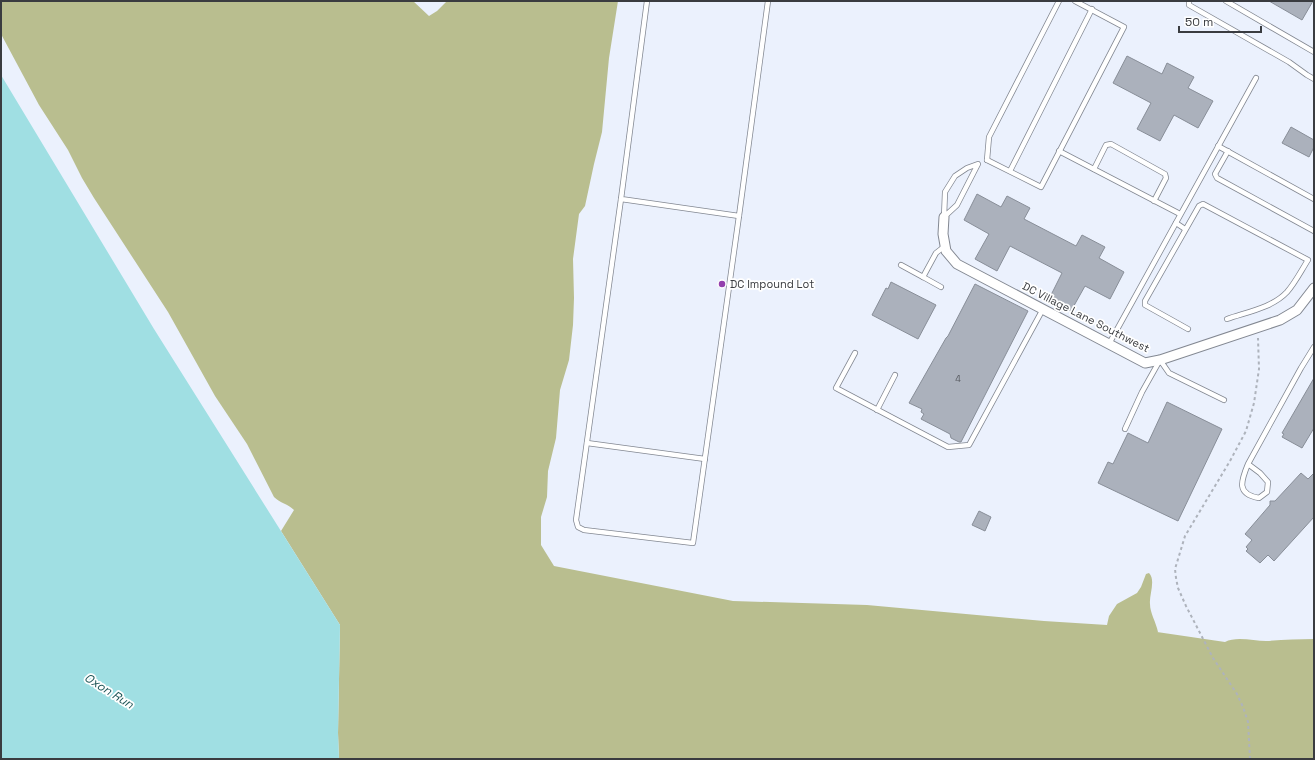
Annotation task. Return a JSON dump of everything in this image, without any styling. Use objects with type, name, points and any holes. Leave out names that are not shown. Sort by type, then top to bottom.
[{"type":"street","name":"DC Village Lane Southwest","points":[[944,217],[943,234],[946,251],[957,264],[1145,363],[1160,360],[1280,320],[1297,310],[1314,288]]},
{"type":"lane","points":[[647,1],[622,199],[576,520],[578,527],[584,530],[693,543],[768,1]]},
{"type":"lane","points":[[987,160],[989,138],[1059,1]]},
{"type":"lane","points":[[944,217],[945,192],[956,176],[967,168],[987,160],[1041,187],[1124,27],[1075,1]]},
{"type":"lane","points":[[1189,1],[1189,5],[1289,62],[1314,79]]},
{"type":"lane","points":[[1226,1],[1314,52]]},
{"type":"lane","points":[[1010,171],[1092,10]]},
{"type":"lane","points":[[1109,344],[1256,78]]},
{"type":"lane","points":[[1094,169],[1106,145],[1111,144],[1165,174],[1166,178],[1154,201]]},
{"type":"lane","points":[[1218,146],[1314,199]]},
{"type":"lane","points":[[1228,151],[1215,174],[1217,178],[1314,231]]},
{"type":"lane","points":[[1059,152],[1180,214]]},
{"type":"lane","points":[[944,217],[957,205],[978,164]]},
{"type":"lane","points":[[622,199],[739,216]]},
{"type":"lane","points":[[1188,329],[1145,305],[1145,301],[1185,229],[1199,206],[1203,204],[1308,260],[1286,294],[1270,305],[1226,319]]},
{"type":"lane","points":[[1176,223],[1185,229]]},
{"type":"lane","points":[[923,277],[936,253],[945,246]]},
{"type":"lane","points":[[901,266],[941,287]]},
{"type":"lane","points":[[855,353],[836,388],[948,447],[969,445],[1043,309]]},
{"type":"lane","points":[[1248,464],[1260,473],[1268,482],[1267,492],[1259,498],[1250,497],[1243,490],[1241,481],[1248,464],[1314,347]]},
{"type":"lane","points":[[1125,428],[1142,392],[1160,360],[1169,373],[1224,400]]},
{"type":"lane","points":[[877,410],[895,375]]},
{"type":"lane","points":[[586,443],[705,459]]},
{"type":"path","points":[[1250,759],[1248,722],[1243,707],[1237,694],[1213,658],[1186,606],[1178,588],[1175,569],[1185,536],[1230,461],[1246,431],[1254,403],[1260,369],[1258,328]]},
{"type":"green space","points":[[1,1],[413,1],[429,16],[437,11],[447,1],[618,1],[609,58],[602,132],[585,206],[579,214],[573,259],[573,325],[569,360],[560,390],[556,438],[548,471],[547,497],[541,517],[541,545],[554,566],[733,601],[867,605],[1044,621],[1107,625],[1109,616],[1117,604],[1137,593],[1146,574],[1149,573],[1152,580],[1150,607],[1157,632],[1225,642],[1234,639],[1266,641],[1314,639],[1314,759],[339,759],[340,625],[281,531],[294,510],[274,497],[247,444],[215,396],[168,312],[94,198],[68,150],[39,105],[1,34]]},
{"type":"water","name":"Oxon Run","points":[[1,75],[154,329],[340,625],[339,759],[1,759]]},
{"type":"building","points":[[1269,1],[1313,1],[1302,20]]},
{"type":"building","points":[[1127,56],[1162,74],[1167,63],[1194,77],[1188,88],[1213,101],[1198,128],[1174,115],[1160,141],[1137,129],[1151,103],[1113,83]]},
{"type":"building","points":[[1291,127],[1314,140],[1314,147],[1309,157],[1282,143]]},
{"type":"building","points":[[977,194],[1001,207],[1007,196],[1030,208],[1024,219],[1076,246],[1082,235],[1105,247],[1099,258],[1124,272],[1110,299],[1085,286],[1071,311],[1049,299],[1062,273],[1010,246],[997,271],[975,259],[989,234],[964,220]]},
{"type":"building","points":[[891,282],[936,305],[918,339],[872,315],[886,288],[888,289]]},
{"type":"building","points":[[975,284],[1028,311],[961,442],[959,442],[951,438],[950,434],[921,419],[924,414],[921,412],[922,409],[909,403],[948,336]]},
{"type":"building","points":[[1314,378],[1314,428],[1302,448],[1282,437],[1284,434],[1282,433]]},
{"type":"building","points":[[1167,402],[1222,429],[1178,521],[1098,483],[1108,462],[1113,464],[1128,433],[1148,443]]},
{"type":"building","points":[[1301,473],[1308,479],[1314,473],[1314,517],[1274,561],[1268,555],[1260,563],[1246,551],[1248,549],[1246,547],[1252,540],[1245,534],[1270,505],[1270,501],[1275,501]]},
{"type":"building","points":[[979,511],[991,517],[985,531],[972,525]]},
{"type":"place","name":"DC Impound Lot","points":[[722,284]]}]
